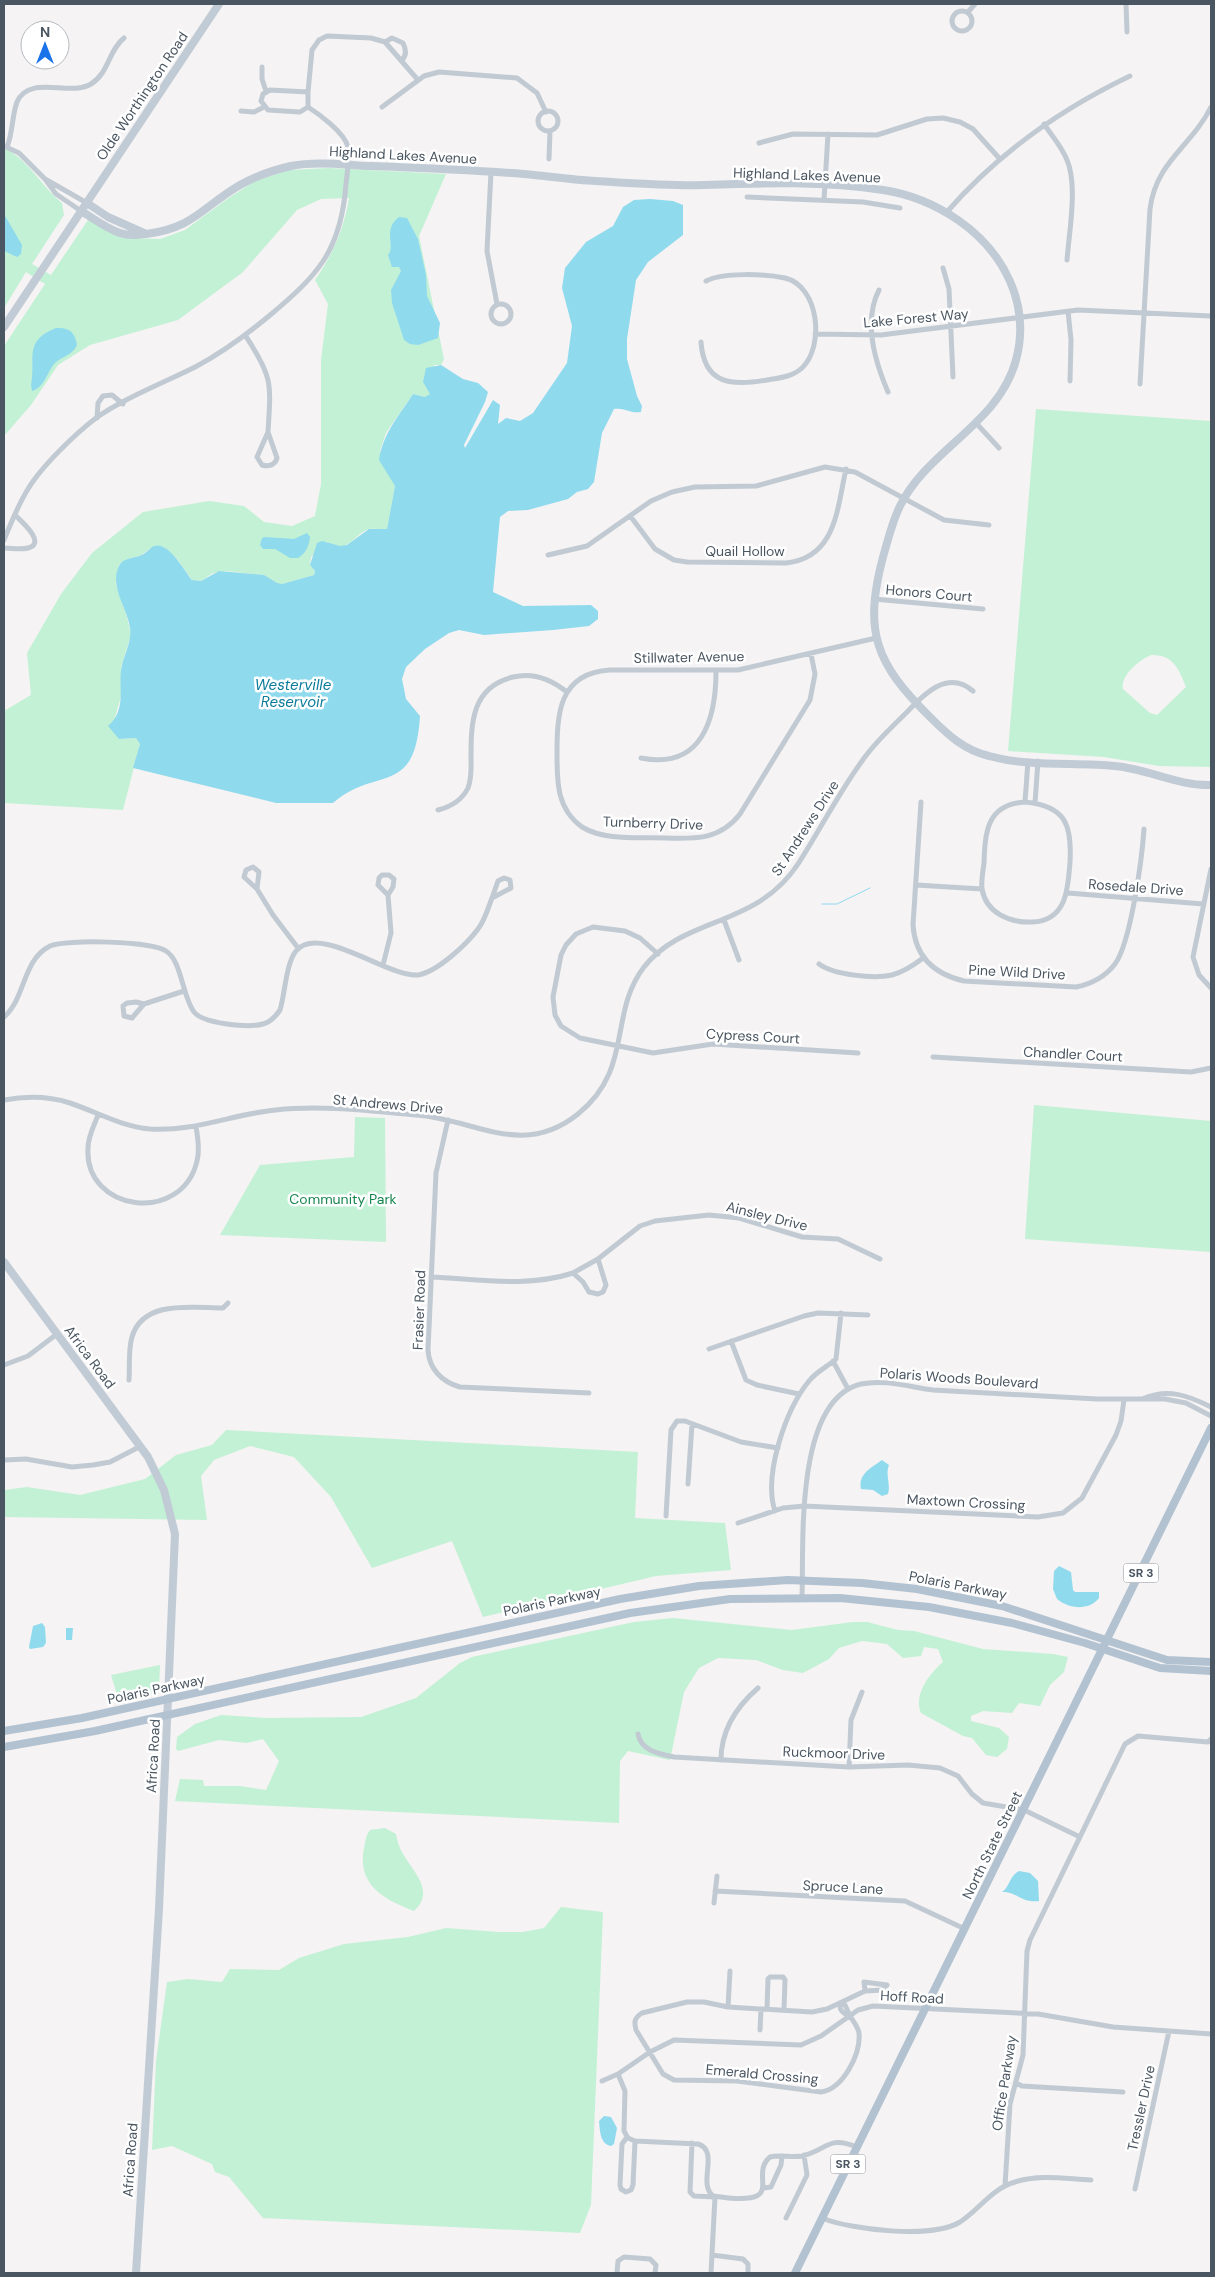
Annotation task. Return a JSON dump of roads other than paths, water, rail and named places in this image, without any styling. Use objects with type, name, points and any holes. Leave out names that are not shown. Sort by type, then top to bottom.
[{"type":"main road","name":"North State Street","points":[[795,2273],[1211,1428]]},
{"type":"main road","name":"Polaris Parkway","points":[[4,1731],[82,1718],[628,1597],[699,1586],[803,1581],[872,1584],[962,1597],[1050,1620],[1167,1660],[1211,1662]]},
{"type":"main road","name":"Polaris Parkway","points":[[4,1747],[62,1738],[653,1608],[730,1599],[802,1597],[877,1601],[952,1611],[1012,1623],[1103,1648],[1160,1668],[1192,1670]]},
{"type":"main road","points":[[1192,1670],[1196,1667],[1211,1666]]},
{"type":"main road","points":[[1192,1670],[1211,1671]]},
{"type":"street","name":"Olde Worthington Road","points":[[4,327],[219,4]]},
{"type":"street","points":[[968,12],[975,4]]},
{"type":"street","points":[[1126,4],[1127,32]]},
{"type":"street","points":[[308,107],[311,53],[319,40],[334,36],[371,38],[385,42],[418,80]]},
{"type":"street","points":[[124,38],[114,48],[103,73],[90,85],[71,88],[39,87],[22,95],[16,106],[13,130],[5,146],[23,157],[45,179],[87,202],[108,217],[146,234]]},
{"type":"street","points":[[385,42],[392,38],[403,43],[406,49],[402,60]]},
{"type":"street","points":[[262,67],[262,79],[266,91],[261,101],[264,107]]},
{"type":"street","points":[[382,107],[418,80],[434,72],[512,76],[522,80],[537,93],[546,112]]},
{"type":"street","points":[[946,213],[999,158],[1044,124],[1086,98],[1130,76]]},
{"type":"street","points":[[266,91],[308,92]]},
{"type":"street","points":[[241,111],[254,112],[264,107],[300,112],[308,107]]},
{"type":"street","points":[[4,540],[28,490],[39,474],[97,418],[198,365],[245,335],[307,284],[321,266],[333,245],[342,220],[348,146],[342,137],[318,113],[308,107]]},
{"type":"street","points":[[1140,384],[1150,209],[1153,191],[1166,164],[1203,122],[1211,107]]},
{"type":"street","points":[[546,112],[553,113],[558,118],[556,127],[550,131],[542,129],[539,124],[539,117],[546,112]]},
{"type":"street","points":[[759,143],[793,134],[877,135],[927,120],[948,119],[973,129],[999,158]]},
{"type":"street","points":[[1044,124],[1064,154],[1070,169],[1072,184],[1067,260]]},
{"type":"street","points":[[549,159],[550,131]]},
{"type":"street","points":[[824,200],[828,134]]},
{"type":"street","name":"Highland Lakes Avenue","points":[[45,179],[56,194],[120,233],[132,235],[180,227],[243,183],[270,171],[309,163],[491,172],[592,181],[679,185],[743,183],[825,186],[896,193],[926,202],[974,232],[998,258],[1014,291],[1020,318],[1019,345],[1013,370],[1002,393],[976,422],[921,475],[904,499],[891,528],[874,598],[876,638],[889,670],[915,703],[950,736],[964,747],[989,756],[1038,762],[1122,767],[1148,772],[1183,783],[1211,785]]},
{"type":"street","points":[[491,172],[488,251],[497,304]]},
{"type":"street","points":[[747,197],[824,200],[878,204],[900,208]]},
{"type":"street","points":[[943,268],[949,289],[953,378]]},
{"type":"street","points":[[700,342],[705,364],[714,375],[731,383],[744,384],[784,377],[796,372],[810,357],[814,334],[814,310],[810,298],[804,289],[793,281],[781,278],[725,275],[706,281]]},
{"type":"street","points":[[879,290],[874,305],[873,335],[876,362],[888,392]]},
{"type":"street","name":"Lake Forest Way","points":[[814,334],[873,335],[1068,311],[1098,310],[1211,316]]},
{"type":"street","points":[[1068,311],[1071,340],[1070,381]]},
{"type":"street","points":[[245,335],[258,352],[267,371],[270,397],[268,432],[257,457],[262,464],[268,466],[273,464],[277,458],[268,432]]},
{"type":"street","points":[[97,418],[98,403],[103,396],[112,395],[123,404]]},
{"type":"street","points":[[976,422],[998,448]]},
{"type":"street","points":[[548,555],[588,546],[656,499],[683,489],[749,487],[777,481],[815,469],[846,469],[872,480],[944,520],[989,525]]},
{"type":"street","name":"Quail Hollow","points":[[630,517],[655,549],[679,561],[786,563],[800,560],[818,550],[828,538],[834,522],[846,469]]},
{"type":"street","points":[[4,548],[26,549],[32,546],[35,541],[33,534],[15,515]]},
{"type":"street","name":"Honors Court","points":[[874,598],[983,609]]},
{"type":"street","name":"Stillwater Avenue","points":[[567,692],[581,679],[605,670],[716,671],[744,669],[876,638]]},
{"type":"street","name":"Turnberry Drive","points":[[567,692],[557,719],[557,783],[562,804],[574,820],[585,828],[602,834],[704,838],[725,830],[740,814],[805,709],[814,683],[811,654]]},
{"type":"street","points":[[641,758],[655,760],[674,756],[686,751],[699,740],[713,716],[716,671]]},
{"type":"street","points":[[438,810],[456,802],[468,788],[471,774],[472,718],[479,701],[491,688],[508,678],[530,675],[551,682],[567,692]]},
{"type":"street","name":"St Andrews Drive","points":[[4,1100],[31,1097],[56,1099],[120,1123],[146,1128],[196,1127],[264,1111],[290,1109],[416,1115],[448,1120],[483,1131],[512,1136],[528,1135],[557,1127],[579,1113],[597,1096],[611,1073],[631,992],[641,972],[658,954],[677,939],[724,920],[768,897],[782,884],[798,864],[862,761],[915,703],[930,690],[943,683],[958,682],[973,691]]},
{"type":"street","points":[[1025,802],[1028,761]]},
{"type":"street","points":[[1035,803],[1038,762]]},
{"type":"street","points":[[819,964],[834,972],[884,976],[905,970],[923,958],[916,943],[914,929],[921,802]]},
{"type":"street","points":[[1025,802],[1035,803],[1055,810],[1068,827],[1071,845],[1068,893],[1062,905],[1048,918],[1033,922],[1018,922],[1002,917],[992,909],[985,898],[982,888],[985,835],[989,823],[1005,807],[1025,802]]},
{"type":"street","name":"Pine Wild Drive","points":[[923,958],[941,973],[964,980],[1067,987],[1084,985],[1107,972],[1119,956],[1142,857],[1144,829]]},
{"type":"street","points":[[1211,869],[1193,957],[1198,975],[1211,988]]},
{"type":"street","points":[[916,885],[982,888]]},
{"type":"street","points":[[258,890],[273,915],[298,948]]},
{"type":"street","name":"Rosedale Drive","points":[[1068,893],[1204,904]]},
{"type":"street","points":[[383,965],[391,933],[388,895]]},
{"type":"street","points":[[4,1017],[15,1004],[36,958],[51,946],[66,942],[142,945],[164,949],[174,959],[192,1010],[204,1020],[253,1025],[264,1024],[275,1017],[280,1010],[293,954],[298,948],[309,944],[324,944],[406,974],[416,975],[437,967],[478,929],[492,898]]},
{"type":"street","points":[[724,920],[739,960]]},
{"type":"street","name":"Cypress Court","points":[[658,954],[637,936],[600,927],[579,932],[564,948],[553,997],[553,1008],[558,1021],[567,1031],[580,1038],[652,1053],[713,1044],[858,1053]]},
{"type":"street","points":[[144,1004],[184,991]]},
{"type":"street","name":"Chandler Court","points":[[933,1057],[1184,1072],[1211,1068]]},
{"type":"street","points":[[98,1115],[90,1135],[88,1148],[91,1167],[97,1178],[109,1192],[122,1200],[136,1203],[163,1200],[178,1192],[188,1181],[198,1157],[196,1127]]},
{"type":"street","name":"Frasier Road","points":[[448,1120],[436,1173],[428,1356],[433,1369],[442,1379],[454,1385],[589,1393]]},
{"type":"street","name":"Ainsley Drive","points":[[431,1277],[528,1282],[546,1280],[572,1273],[598,1259],[626,1235],[648,1223],[709,1215],[739,1218],[802,1237],[838,1239],[880,1259]]},
{"type":"street","points":[[572,1273],[583,1282],[589,1292],[600,1294],[606,1285],[598,1259]]},
{"type":"street","name":"Africa Road","points":[[4,1262],[141,1446],[164,1490],[175,1534],[159,1909],[136,2273]]},
{"type":"street","points":[[130,1380],[132,1337],[144,1318],[162,1309],[223,1308],[228,1303]]},
{"type":"street","points":[[709,1349],[804,1316],[841,1313],[868,1315]]},
{"type":"street","points":[[775,1511],[771,1497],[778,1448],[799,1394],[816,1373],[833,1361],[837,1353],[841,1313]]},
{"type":"street","points":[[4,1365],[28,1356],[57,1334]]},
{"type":"street","points":[[731,1342],[746,1380],[756,1386],[799,1394]]},
{"type":"street","points":[[802,1597],[804,1506],[809,1461],[818,1433],[830,1406],[848,1389],[833,1361]]},
{"type":"street","name":"Polaris Woods Boulevard","points":[[848,1389],[861,1384],[875,1383],[910,1385],[933,1390],[1124,1400],[1173,1400],[1211,1416]]},
{"type":"street","name":"Polaris Woods Boulevard","points":[[1140,1400],[1155,1393],[1167,1392],[1191,1397],[1211,1407]]},
{"type":"street","name":"Maxtown Crossing","points":[[738,1523],[775,1511],[804,1506],[1038,1517],[1063,1513],[1082,1498],[1091,1485],[1120,1425],[1124,1400]]},
{"type":"street","points":[[666,1516],[671,1430],[677,1421],[692,1424],[741,1442],[778,1448]]},
{"type":"street","points":[[688,1484],[692,1424]]},
{"type":"street","points":[[4,1460],[26,1459],[72,1467],[93,1466],[110,1462],[141,1446]]},
{"type":"street","points":[[721,1760],[721,1740],[726,1728],[745,1701],[758,1688]]},
{"type":"street","points":[[849,1767],[851,1720],[862,1692]]},
{"type":"street","name":"Ruckmoor Drive","points":[[638,1734],[642,1744],[663,1755],[849,1767],[908,1765],[940,1768],[955,1774],[983,1803],[1024,1810],[1080,1837]]},
{"type":"street","name":"Office Parkway","points":[[1005,2186],[1010,2104],[1023,2055],[1027,1951],[1030,1940],[1125,1744],[1132,1738],[1147,1737],[1208,1742],[1211,1739]]},
{"type":"street","points":[[714,1903],[716,1878]]},
{"type":"street","name":"Spruce Lane","points":[[715,1890],[905,1901],[964,1929]]},
{"type":"street","points":[[730,1971],[728,2007],[812,2012],[827,2009],[865,1991]]},
{"type":"street","points":[[760,2030],[770,1976],[783,1977],[785,1980],[784,2010]]},
{"type":"street","name":"Emerald Crossing","points":[[728,2007],[704,2002],[687,2002],[637,2016],[634,2022],[636,2030],[664,2074],[674,2080],[738,2081],[828,2091],[838,2084],[858,2048],[859,2031],[850,2016],[843,2014],[839,2008],[840,2003]]},
{"type":"street","name":"Hoff Road","points":[[602,2081],[618,2074],[650,2052],[674,2040],[801,2045],[820,2036],[858,2010],[872,2006],[1024,2013],[1113,2027],[1211,2034]]},
{"type":"street","name":"Tressler Drive","points":[[1134,2189],[1169,2030]]},
{"type":"street","points":[[618,2074],[625,2091],[626,2116],[624,2131],[627,2137],[635,2141],[702,2144],[707,2150],[707,2187],[710,2194],[715,2196]]},
{"type":"street","points":[[1016,2083],[1022,2086],[1123,2092]]},
{"type":"street","points":[[627,2137],[622,2144],[620,2185],[621,2189],[626,2192],[633,2188],[635,2141]]},
{"type":"street","points":[[692,2143],[690,2192],[694,2196],[753,2198],[760,2196],[764,2188],[765,2162],[770,2157],[804,2155],[834,2142],[842,2141],[857,2147]]},
{"type":"street","points":[[786,2218],[807,2175],[804,2155]]},
{"type":"street","points":[[764,2188],[771,2187],[781,2165],[782,2156]]},
{"type":"street","points":[[822,2218],[847,2227],[935,2231],[960,2221],[989,2195],[1005,2186],[1036,2178],[1091,2180]]},
{"type":"street","points":[[711,2273],[715,2196]]},
{"type":"street","points":[[712,2255],[743,2259],[748,2264],[748,2273]]},
{"type":"street","points":[[617,2273],[618,2261],[624,2257],[650,2259],[654,2262],[655,2273]]},
{"type":"water","name":"Westerville Reservoir","points":[[634,200],[673,201],[683,205],[683,235],[648,262],[636,280],[627,339],[627,359],[637,396],[642,406],[641,412],[614,409],[602,433],[594,482],[588,489],[577,492],[568,499],[528,510],[508,511],[500,517],[493,592],[523,606],[591,605],[598,611],[598,619],[589,626],[553,630],[484,635],[459,630],[449,633],[425,649],[406,667],[402,679],[406,699],[420,716],[417,742],[410,759],[402,770],[349,792],[333,803],[276,803],[133,768],[140,744],[136,738],[119,739],[108,726],[118,712],[120,705],[122,665],[130,637],[128,620],[116,582],[116,574],[121,563],[142,555],[154,546],[160,546],[171,552],[192,580],[201,581],[219,571],[264,575],[282,584],[314,575],[315,571],[310,565],[317,543],[322,541],[340,546],[347,545],[369,529],[387,529],[395,486],[379,460],[381,450],[392,425],[413,394],[425,397],[430,394],[423,382],[426,368],[441,365],[463,379],[478,383],[488,392],[464,445],[465,448],[493,400],[500,405],[498,424],[506,418],[520,421],[533,413],[567,363],[572,326],[562,288],[565,268],[586,242],[613,226],[623,207]]},
{"type":"water","points":[[4,214],[22,245],[21,254],[17,257],[4,251]]},
{"type":"water","points":[[399,217],[407,218],[418,239],[426,275],[427,296],[440,323],[438,338],[418,345],[410,344],[404,340],[392,303],[391,290],[401,271],[399,267],[392,267],[388,255],[391,247],[391,227]]},
{"type":"water","points":[[56,328],[64,328],[71,331],[77,345],[70,354],[55,363],[43,383],[32,391],[32,359],[35,345],[46,333]]},
{"type":"water","points":[[307,533],[310,537],[308,546],[305,552],[298,558],[290,558],[275,549],[263,549],[260,545],[262,538],[265,537],[294,539]]},
{"type":"water","points":[[882,1460],[889,1465],[889,1487],[888,1494],[882,1496],[873,1490],[861,1489],[861,1479],[866,1472]]},
{"type":"water","points":[[1059,1566],[1071,1572],[1073,1590],[1075,1592],[1099,1592],[1099,1598],[1084,1607],[1073,1607],[1057,1599],[1053,1589],[1054,1571]]},
{"type":"water","points":[[42,1623],[45,1627],[46,1643],[43,1647],[30,1649],[33,1626]]},
{"type":"water","points":[[66,1628],[73,1628],[72,1640],[66,1640]]},
{"type":"water","points":[[1019,1871],[1030,1873],[1038,1881],[1039,1901],[1028,1900],[1002,1892],[1013,1876]]},
{"type":"water","points":[[604,2116],[611,2117],[617,2128],[614,2144],[611,2146],[605,2143],[600,2133],[599,2121]]},
{"type":"waterway","points":[[822,904],[837,904],[870,888]]},
{"type":"park label","name":"Community Park","points":[[343,1199]]}]
